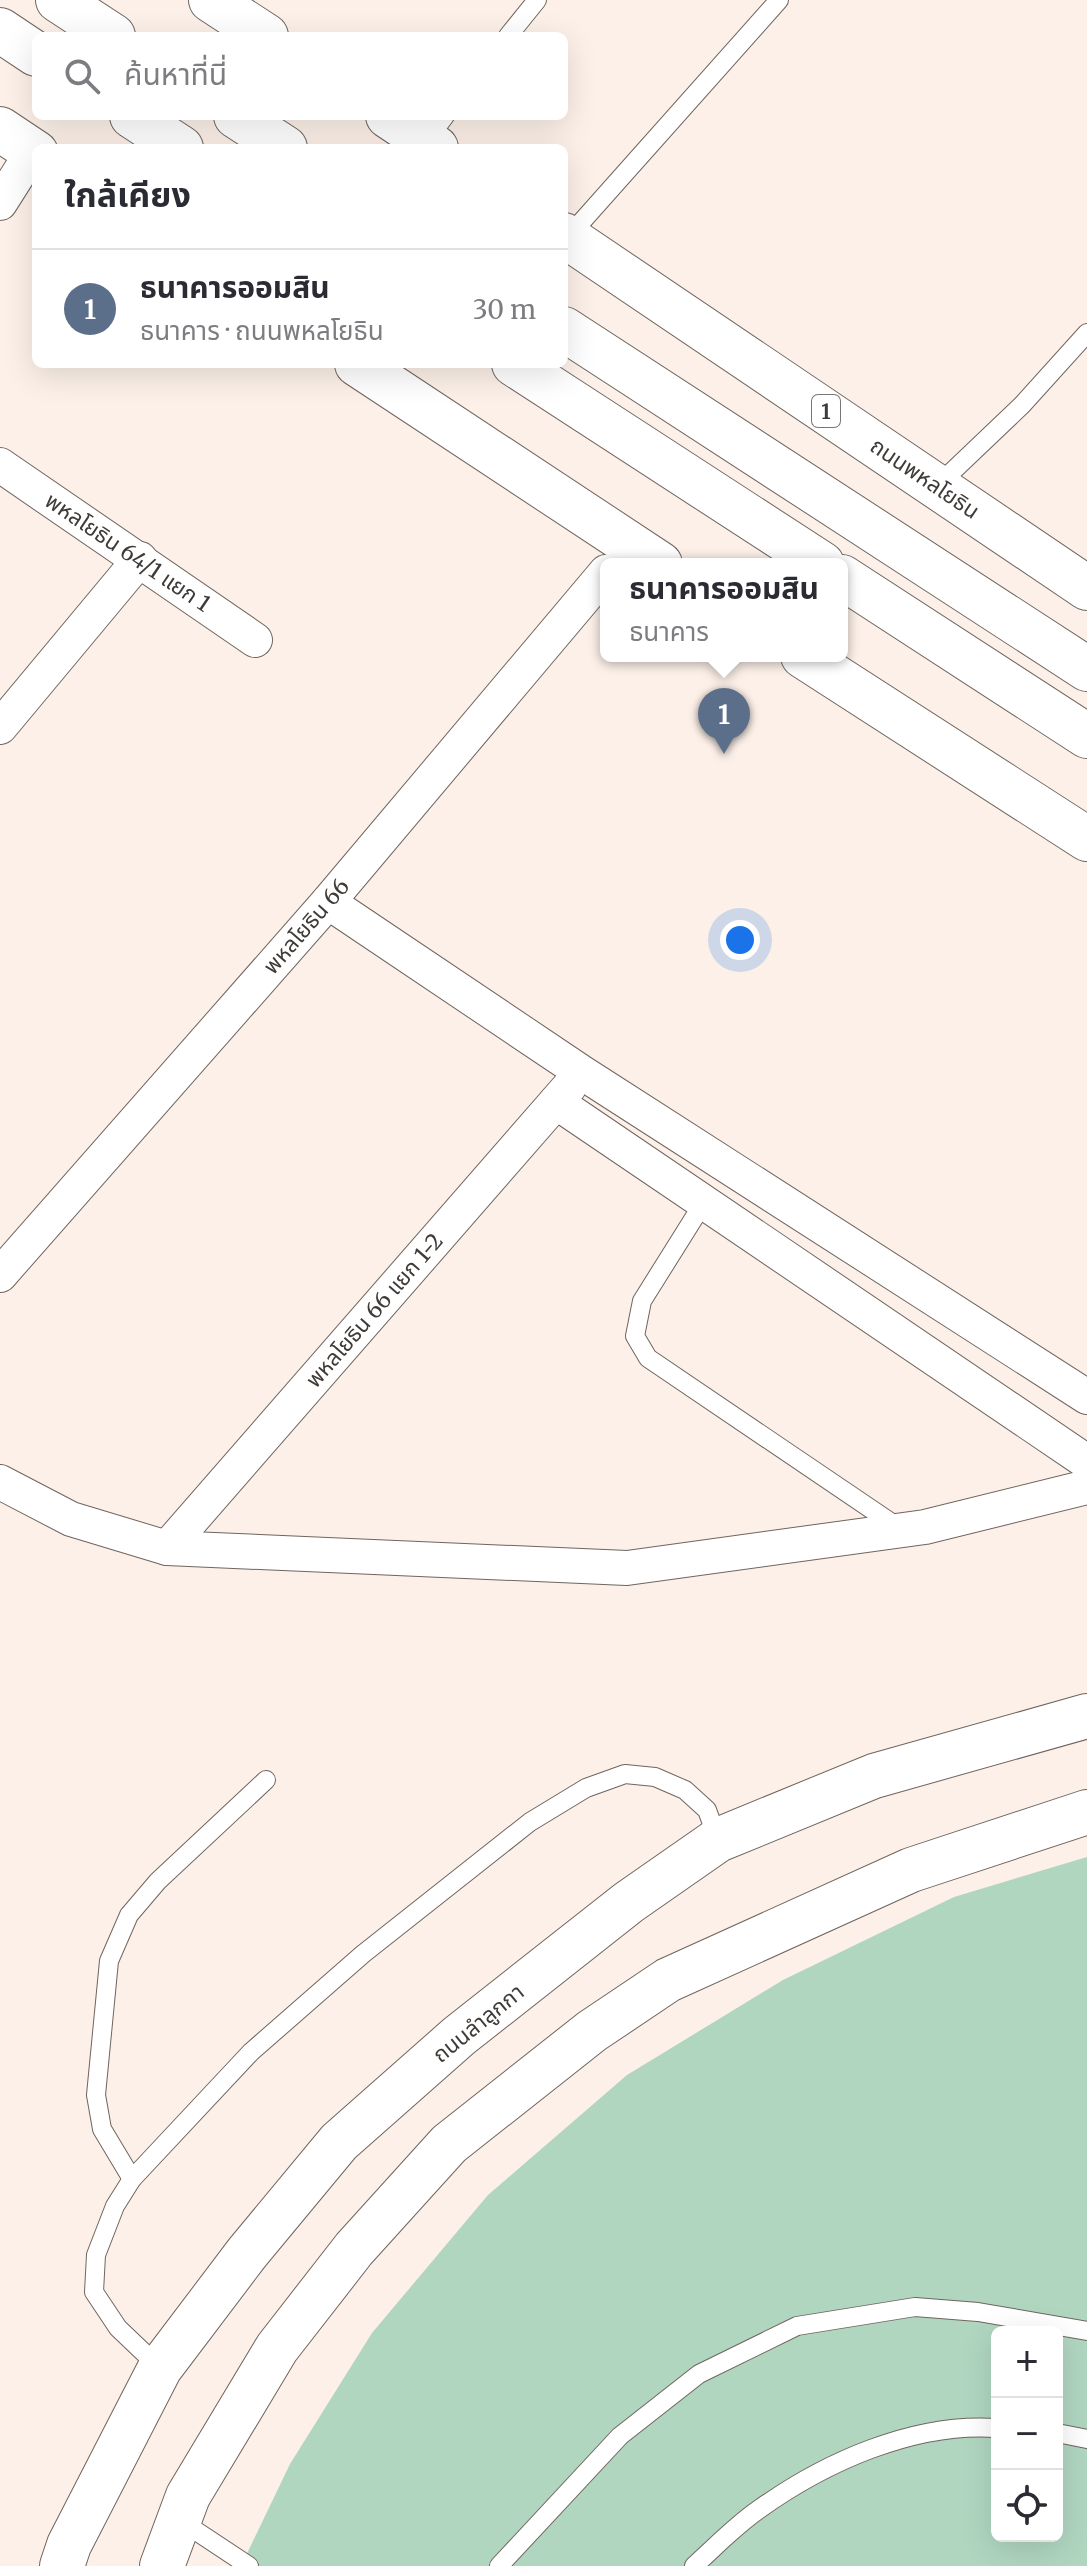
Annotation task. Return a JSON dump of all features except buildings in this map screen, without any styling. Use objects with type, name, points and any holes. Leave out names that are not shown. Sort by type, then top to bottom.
[{"type":"main road","points":[[58,0],[107,32]]},
{"type":"main road","points":[[211,0],[260,32]]},
{"type":"main road","points":[[0,30],[32,51]]},
{"type":"main road","points":[[138,120],[175,144]]},
{"type":"main road","points":[[242,120],[279,144]]},
{"type":"main road","points":[[398,120],[436,135]]},
{"type":"main road","name":"ถนนพหลโยธิน","points":[[568,237],[1087,588]]},
{"type":"main road","points":[[568,332],[1087,669]]},
{"type":"main road","points":[[362,368],[623,558]]},
{"type":"main road","points":[[520,368],[813,558]]},
{"type":"main road","points":[[848,581],[1087,736]]},
{"type":"main road","points":[[812,662],[1087,839]]},
{"type":"main road","name":"ถนนลำลูกกา","points":[[62,2566],[69,2545],[160,2368],[247,2253],[339,2142],[459,2036],[629,1902],[718,1840],[874,1776],[1087,1716]]},
{"type":"main road","points":[[162,2566],[188,2496],[277,2348],[354,2249],[449,2144],[592,2031],[668,1980],[911,1870],[1087,1812]]},
{"type":"street","points":[[0,203],[23,144]]},
{"type":"street","name":"พหลโยธิน 64/1 แยก 1","points":[[0,465],[255,640]]},
{"type":"street","points":[[0,727],[140,559]]},
{"type":"street","name":"พหลโยธิน 66","points":[[0,1275],[600,592]]},
{"type":"street","points":[[328,902],[581,1072],[1087,1397]]},
{"type":"street","name":"พหลโยธิน 66 แยก 1-2","points":[[167,1548],[581,1072]]},
{"type":"street","points":[[556,1102],[1087,1462]]},
{"type":"street","points":[[0,1482],[71,1519],[167,1548],[627,1568],[902,1530],[1020,1506],[1087,1487]]},
{"type":"lane","points":[[511,32],[537,0]]},
{"type":"lane","points":[[568,234],[779,0]]},
{"type":"lane","points":[[937,486],[1022,405],[1087,333]]},
{"type":"lane","points":[[704,1202],[642,1301],[635,1336],[641,1347],[648,1358],[902,1530]]},
{"type":"lane","points":[[160,2368],[118,2328],[94,2292],[96,2255],[115,2206],[132,2179],[251,2052],[363,1954],[530,1822],[586,1788],[625,1774],[655,1777],[685,1790],[707,1810],[718,1840]]},
{"type":"lane","points":[[132,2179],[102,2129],[96,2095],[109,1961],[129,1915],[158,1881],[266,1780]]},
{"type":"lane","points":[[499,2566],[620,2436],[699,2374],[797,2326],[915,2307],[978,2312],[1087,2331]]},
{"type":"lane","points":[[694,2566],[757,2510],[824,2469],[907,2438],[963,2426],[991,2428]]},
{"type":"lane","points":[[1063,2434],[1087,2439]]},
{"type":"lane","points":[[178,2519],[249,2566]]},
{"type":"green space","points":[[1087,1857],[1087,2566],[241,2566],[290,2464],[372,2333],[488,2195],[627,2075],[783,1980],[954,1897]]},
{"type":"place","name":"ธนาคารออมสิน","points":[[724,754]]}]
